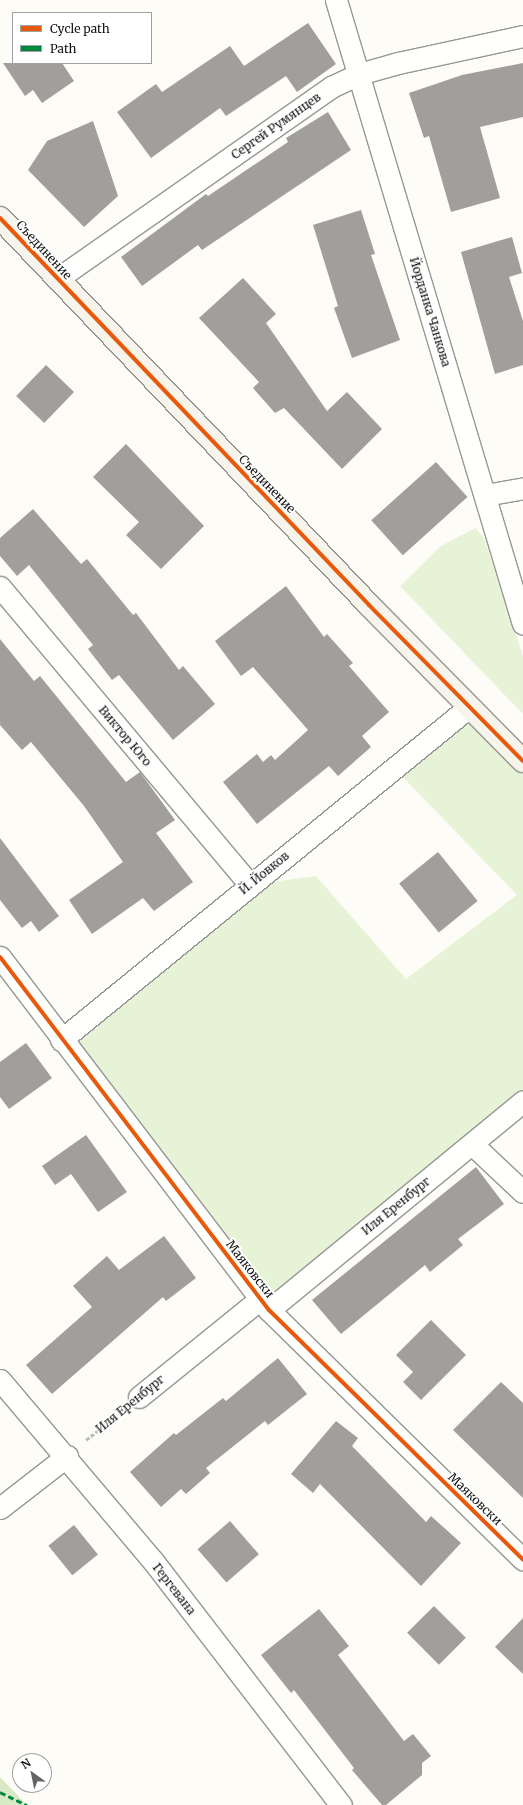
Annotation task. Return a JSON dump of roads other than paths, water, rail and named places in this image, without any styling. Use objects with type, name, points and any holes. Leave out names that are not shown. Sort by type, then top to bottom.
[{"type":"street","name":"Йорданка Чанкова","points":[[336,0],[523,624]]},
{"type":"street","name":"Сергей Румянцев","points":[[57,279],[332,87],[359,74],[398,63],[523,36]]},
{"type":"street","name":"Съединение","points":[[0,218],[469,708],[523,761]]},
{"type":"street","points":[[485,495],[523,488]]},
{"type":"street","name":"Виктор Юго","points":[[0,587],[250,885]]},
{"type":"street","name":"Й. Йовков","points":[[61,1040],[469,708]]},
{"type":"street","name":"Маяковски","points":[[0,957],[61,1040],[264,1304],[523,1560]]},
{"type":"street","name":"Иля Еренбург","points":[[139,1397],[264,1304],[472,1144],[523,1102]]},
{"type":"street","points":[[472,1144],[523,1192]]},
{"type":"street","name":"Гергевана","points":[[0,1380],[66,1456],[153,1561],[341,1805]]},
{"type":"street","points":[[0,1508],[66,1456]]}]
